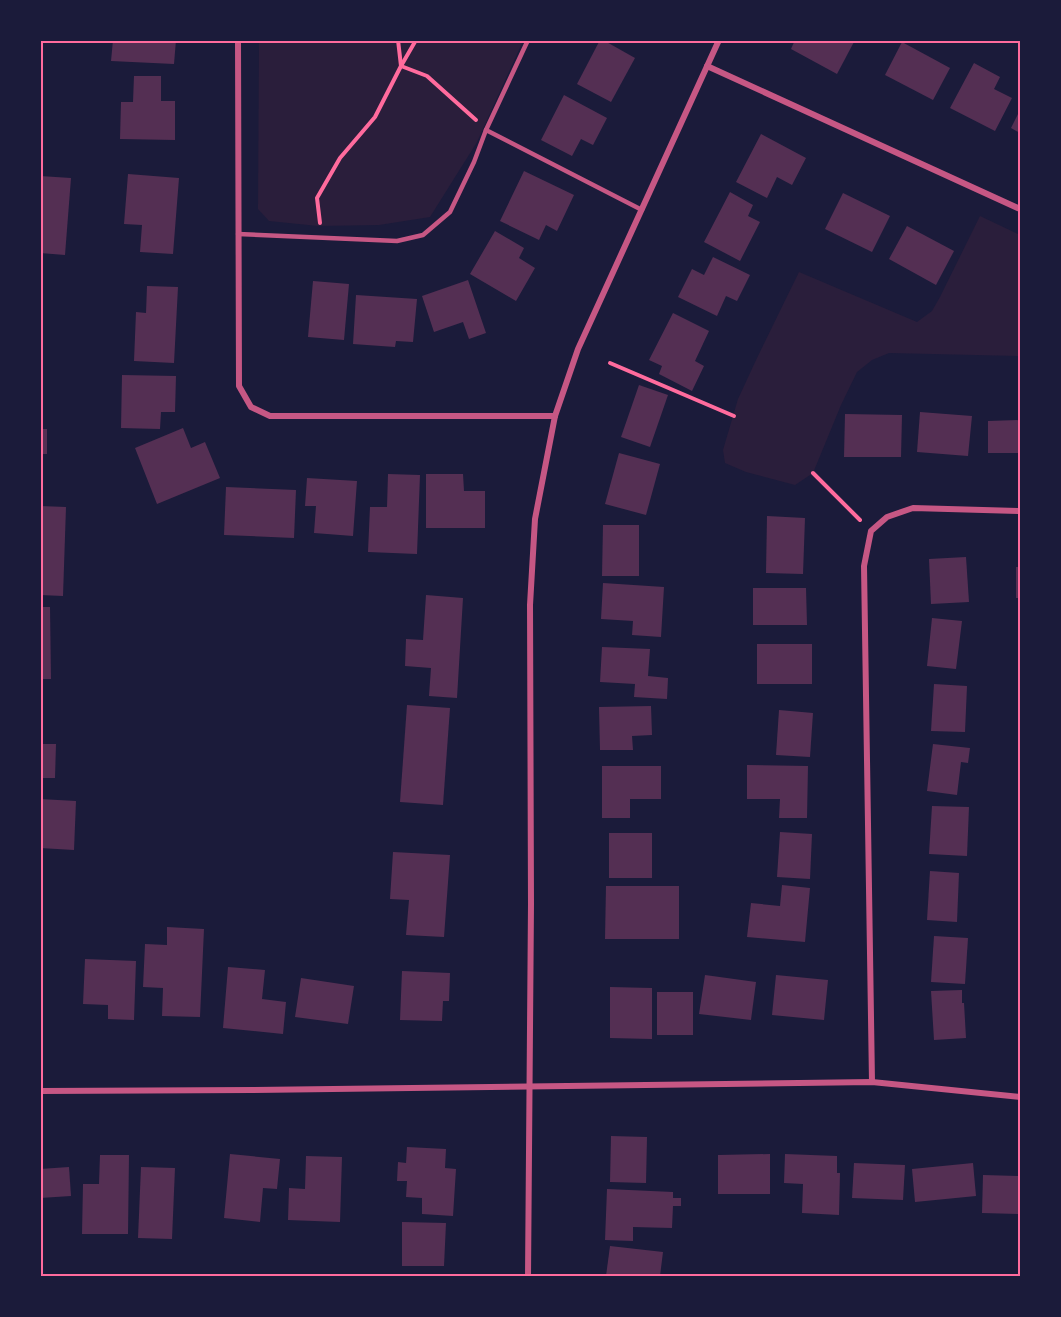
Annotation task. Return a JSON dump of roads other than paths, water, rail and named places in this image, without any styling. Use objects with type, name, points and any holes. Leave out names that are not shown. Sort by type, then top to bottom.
[{"type":"street","points":[[238,40],[239,386],[251,407],[270,416],[555,416]]},
{"type":"street","points":[[528,1276],[531,904],[530,605],[535,519],[555,416],[578,349],[719,40]]},
{"type":"street","points":[[707,66],[1020,209]]},
{"type":"street","points":[[872,1082],[864,566],[871,531],[887,517],[913,508],[1020,511]]},
{"type":"street","points":[[40,1091],[872,1082],[1020,1097]]},
{"type":"lane","points":[[238,234],[397,241],[423,236],[450,212],[528,40]]},
{"type":"lane","points":[[486,130],[642,210]]}]
